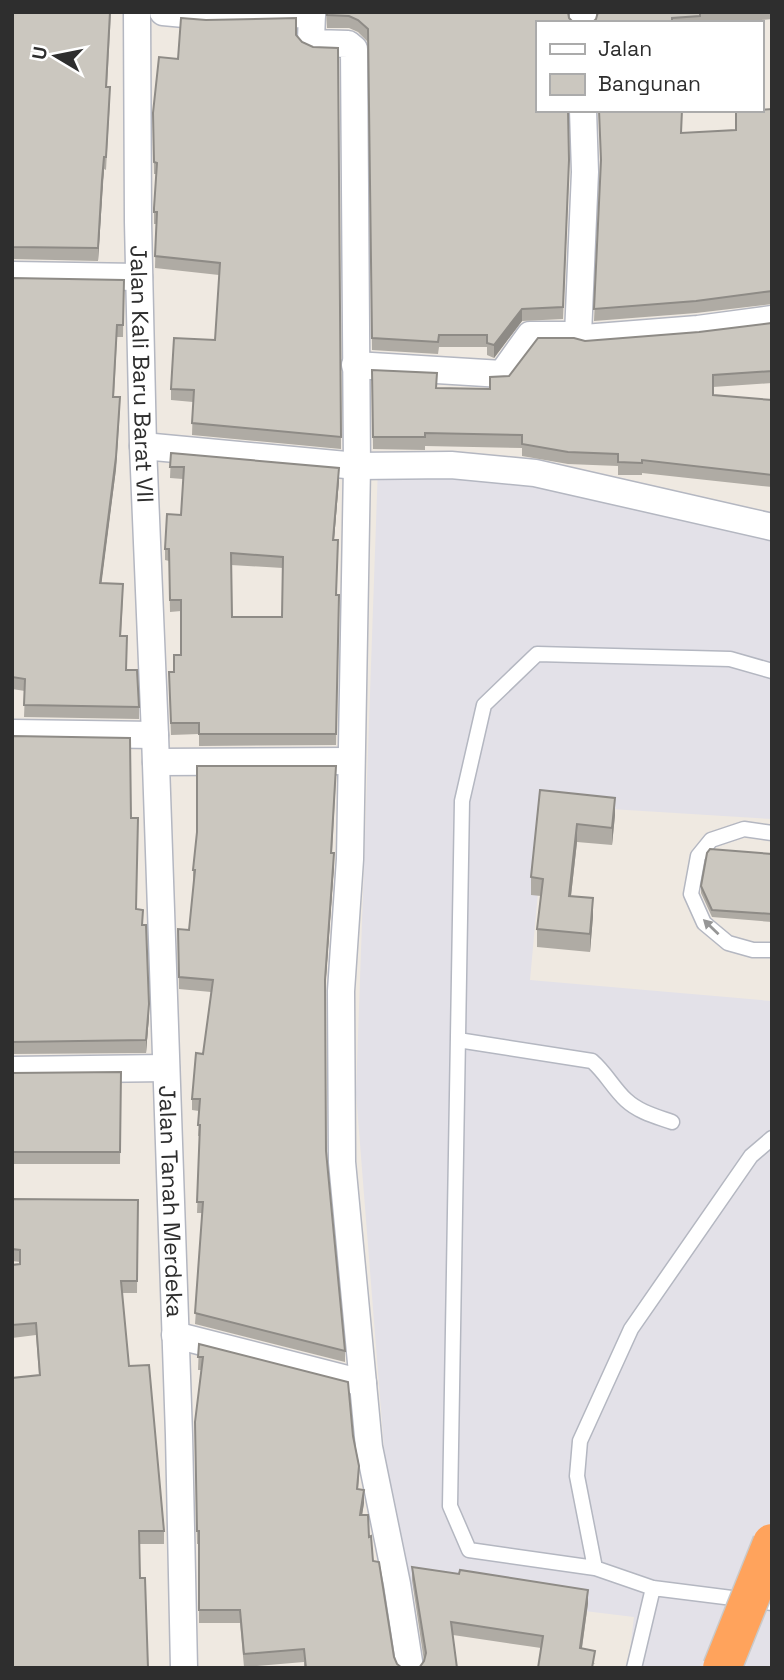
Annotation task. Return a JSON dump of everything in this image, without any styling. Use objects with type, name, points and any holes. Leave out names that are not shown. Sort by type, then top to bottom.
[{"type":"highway","points":[[722,1668],[772,1543]]},
{"type":"street","name":"Jalan Kali Baru Barat VII","points":[[137,12],[143,446],[155,735]]},
{"type":"street","points":[[163,12],[206,16],[312,13],[313,43],[348,44],[354,49],[357,466],[349,859],[341,990],[342,1162],[369,1447],[397,1584],[410,1668]]},
{"type":"street","points":[[578,335],[585,185],[583,112]]},
{"type":"street","points":[[12,275],[139,277]]},
{"type":"street","points":[[355,365],[502,374],[530,335],[578,335],[584,338],[685,330],[772,319]]},
{"type":"street","points":[[143,446],[357,466],[451,465],[535,473],[772,527]]},
{"type":"street","points":[[12,733],[155,735]]},
{"type":"street","name":"Jalan Tanah Merdeka","points":[[155,735],[184,1668]]},
{"type":"street","points":[[156,762],[351,761]]},
{"type":"street","points":[[12,1070],[166,1068]]},
{"type":"street","points":[[175,1335],[363,1383]]},
{"type":"lane","points":[[772,671],[730,659],[537,654],[484,705],[462,801],[450,1506],[469,1550],[595,1568],[653,1588],[772,1603]]},
{"type":"lane","points":[[772,833],[744,829],[711,840],[698,856],[691,894],[704,923],[728,943],[753,950],[772,950]]},
{"type":"lane","points":[[458,1040],[592,1061],[605,1072],[625,1100],[646,1113],[672,1122]]},
{"type":"lane","points":[[595,1568],[577,1476],[580,1441],[631,1329],[751,1156],[772,1138]]},
{"type":"lane","points":[[634,1668],[653,1588]]},
{"type":"shaded area","points":[[378,466],[593,479],[772,528],[772,819],[546,805],[530,980],[772,1001],[772,1668],[628,1668],[634,1617],[395,1588],[356,1093]]},
{"type":"building","points":[[12,12],[110,12],[106,87],[110,87],[98,248],[12,247]]},
{"type":"building","points":[[327,12],[568,12],[572,21],[536,21],[536,112],[568,112],[569,160],[563,307],[522,309],[494,345],[487,343],[487,335],[439,335],[438,342],[372,338],[368,29],[349,16],[327,15]]},
{"type":"building","points":[[598,12],[700,12],[700,16],[672,18],[672,21],[594,21]]},
{"type":"building","points":[[181,18],[296,18],[296,35],[302,42],[313,47],[338,48],[341,437],[192,423],[194,390],[171,389],[174,338],[215,340],[220,263],[155,256],[157,163],[154,162],[153,113],[159,57],[178,59]]},
{"type":"building","points":[[772,109],[772,291],[696,301],[594,309],[601,160],[599,112],[682,112],[681,133],[736,130],[736,112],[763,112],[763,110]]},
{"type":"building","points":[[12,278],[124,280],[123,325],[117,325],[113,397],[120,397],[116,457],[100,583],[123,584],[120,636],[127,636],[126,670],[137,670],[139,707],[24,705],[25,679],[12,677]]},
{"type":"building","points":[[772,323],[772,371],[713,375],[713,395],[772,400],[772,475],[642,460],[642,463],[618,462],[618,454],[568,452],[522,444],[522,435],[425,433],[425,437],[373,437],[372,370],[437,373],[436,388],[490,389],[490,377],[509,376],[538,338],[574,338],[585,341]]},
{"type":"building","points":[[171,453],[339,468],[333,540],[338,540],[336,595],[339,595],[336,734],[199,734],[199,723],[171,723],[169,672],[174,672],[174,655],[181,655],[181,600],[170,600],[169,549],[165,549],[167,514],[181,515],[184,467],[170,467]],"holes":[[[231,553],[283,557],[282,617],[232,617]]]},
{"type":"building","points":[[12,736],[130,738],[131,818],[138,818],[136,909],[143,910],[142,925],[146,925],[149,1004],[146,1040],[12,1042]]},
{"type":"building","points":[[197,766],[336,766],[331,853],[334,853],[325,980],[326,1151],[345,1351],[195,1313],[203,1202],[197,1202],[200,1099],[192,1099],[196,1053],[203,1054],[213,980],[179,977],[178,929],[189,930],[197,832]]},
{"type":"building","points":[[540,790],[615,798],[612,828],[577,824],[569,896],[593,898],[590,934],[537,929],[543,879],[531,877]]},
{"type":"building","points":[[710,849],[772,854],[772,914],[712,910],[701,886]]},
{"type":"building","points":[[121,1072],[120,1152],[12,1152],[12,1073]]},
{"type":"building","points":[[12,1199],[138,1200],[137,1281],[121,1281],[129,1366],[149,1365],[164,1531],[139,1531],[140,1578],[145,1578],[148,1668],[12,1668],[12,1378],[40,1375],[36,1323],[12,1325],[12,1265],[20,1264],[20,1250],[12,1249]]},
{"type":"building","points":[[199,1344],[348,1382],[359,1466],[357,1489],[364,1490],[360,1515],[368,1515],[373,1561],[379,1562],[394,1657],[402,1668],[306,1668],[304,1649],[244,1654],[240,1610],[199,1610],[195,1422],[203,1357],[198,1357]]},
{"type":"building","points":[[412,1567],[459,1574],[460,1570],[588,1590],[580,1648],[595,1651],[592,1668],[538,1668],[543,1636],[451,1622],[457,1668],[419,1668],[426,1653]]}]
